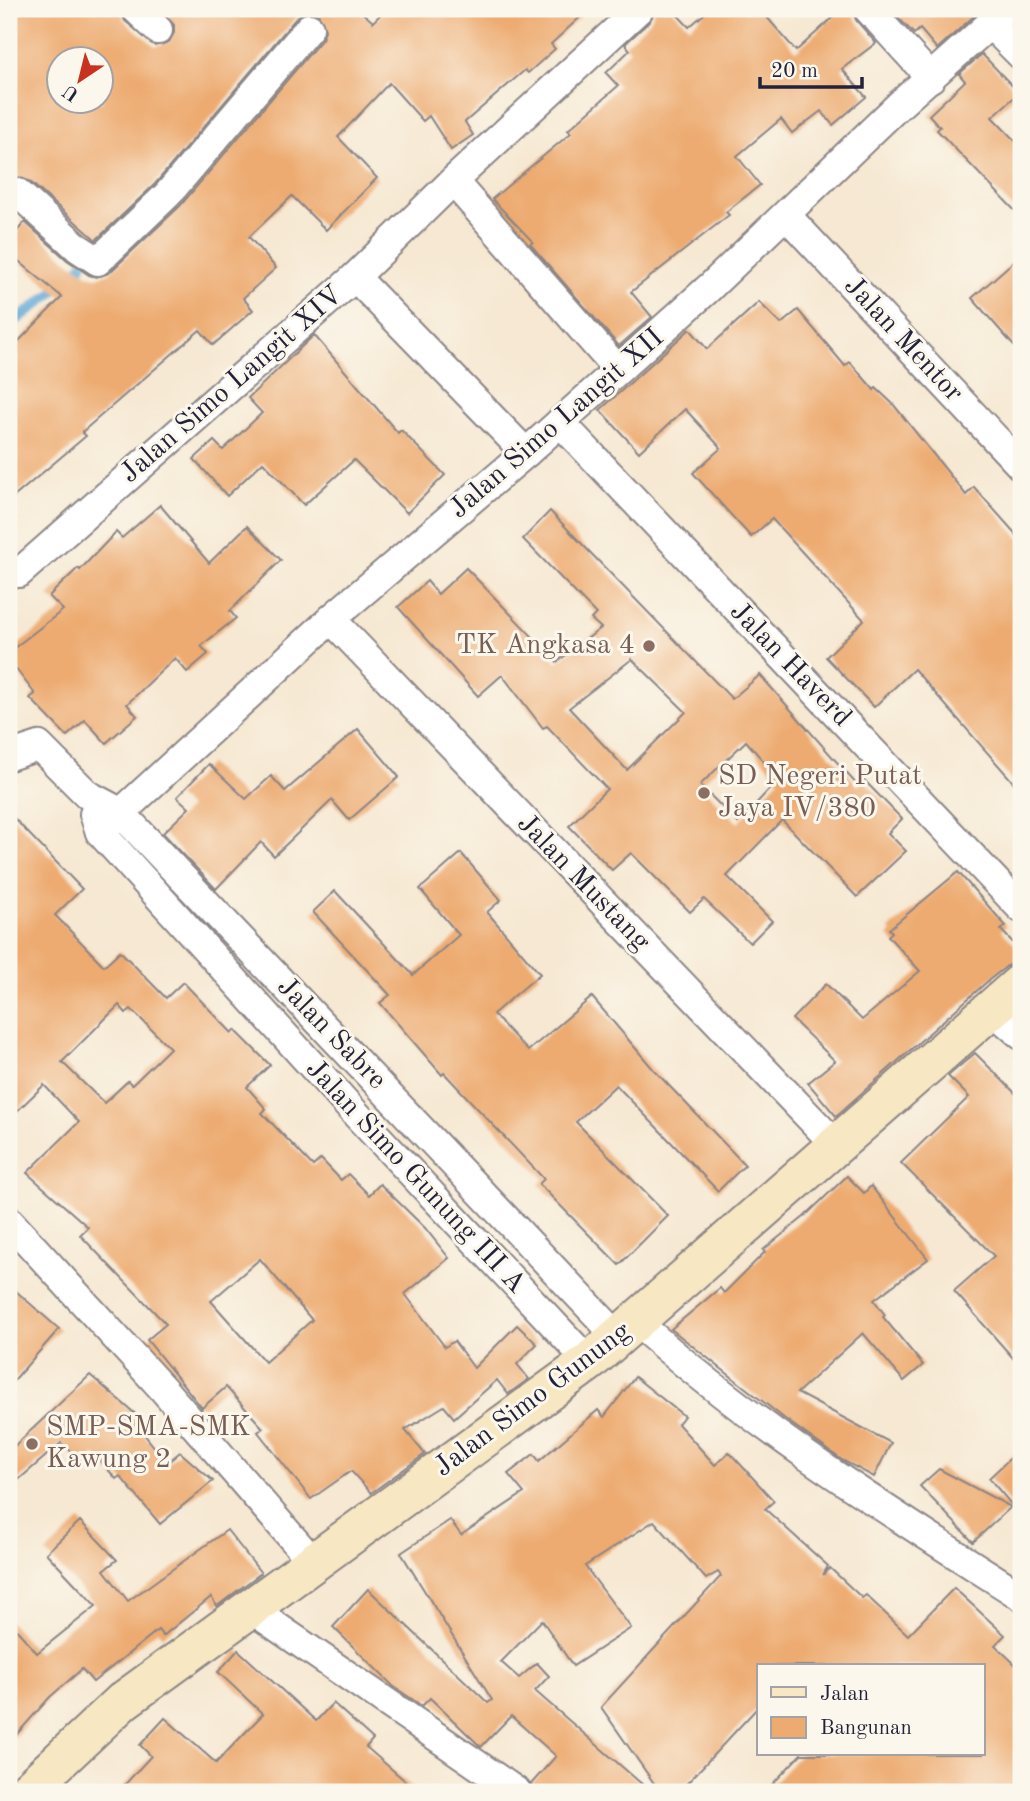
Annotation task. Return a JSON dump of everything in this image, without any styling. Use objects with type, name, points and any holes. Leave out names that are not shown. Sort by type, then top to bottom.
[{"type":"main road","name":"Jalan Simo Gunung","points":[[26,1792],[123,1701],[248,1607],[589,1362],[1021,983]]},
{"type":"street","points":[[136,9],[158,30]]},
{"type":"street","points":[[355,277],[453,181],[639,9]]},
{"type":"street","points":[[867,9],[931,78]]},
{"type":"street","points":[[999,16],[1021,55]]},
{"type":"street","name":"Jalan Simo Langit XII","points":[[100,832],[331,619],[526,453],[618,370],[999,16]]},
{"type":"street","points":[[12,194],[97,261],[167,195],[309,28]]},
{"type":"street","points":[[453,181],[618,370]]},
{"type":"street","name":"Jalan Mentor","points":[[786,215],[1021,466]]},
{"type":"street","name":"Jalan Simo Langit XIV","points":[[19,573],[355,277],[526,453]]},
{"type":"street","name":"Jalan Haverd","points":[[560,422],[1021,908]]},
{"type":"street","name":"Jalan Mustang","points":[[331,619],[836,1145]]},
{"type":"street","name":"Jalan Sabre","points":[[21,751],[45,749],[88,795],[120,812],[627,1330],[676,1357],[813,1463],[1021,1596]]},
{"type":"street","name":"Jalan Simo Gunung III A","points":[[88,795],[100,832],[355,1114],[589,1362]]},
{"type":"street","points":[[990,1008],[1021,1035]]},
{"type":"street","points":[[9,1221],[163,1389],[313,1562]]},
{"type":"street","points":[[248,1607],[517,1792]]},
{"type":"building","points":[[9,9],[120,9],[125,21],[155,46],[169,42],[174,33],[174,25],[160,9],[358,9],[373,22],[386,9],[589,9],[551,44],[555,49],[528,73],[525,70],[465,122],[473,135],[451,150],[429,116],[423,121],[389,83],[338,137],[377,178],[326,230],[292,196],[249,237],[276,268],[243,298],[253,310],[213,345],[200,330],[82,432],[86,436],[9,501],[9,351],[62,297],[9,253],[9,240],[25,222],[67,260],[89,275],[96,277],[109,273],[180,206],[322,39],[325,30],[319,15],[304,12],[297,17],[155,184],[96,240],[29,181],[9,175]]},
{"type":"building","points":[[655,9],[672,9],[689,27],[710,9],[760,9],[796,51],[842,9],[852,9],[856,20],[876,43],[842,69],[866,97],[833,125],[821,111],[792,133],[781,119],[737,156],[760,185],[726,212],[729,215],[631,292],[652,317],[619,346],[530,244],[533,242],[492,199],[571,133],[568,130],[618,86],[606,73],[630,50],[625,44],[650,21]]},
{"type":"building","points":[[890,9],[982,9],[937,49],[920,29],[914,34]]},
{"type":"building","points":[[982,54],[1019,93],[992,117],[1021,147],[1021,217],[937,130],[940,127],[929,115],[965,81],[959,74]]},
{"type":"building","points":[[1021,255],[1021,354],[972,298]]},
{"type":"building","points":[[759,302],[781,324],[798,310],[845,366],[850,362],[874,390],[876,388],[893,404],[966,495],[974,487],[1021,540],[1021,791],[914,669],[874,707],[826,657],[864,620],[772,519],[751,537],[693,473],[721,448],[685,409],[639,452],[600,410],[690,329],[707,349]]},
{"type":"building","points":[[314,335],[398,433],[401,430],[445,475],[407,513],[354,460],[304,505],[263,462],[227,496],[194,459],[214,441],[223,450],[262,413],[248,398]]},
{"type":"building","points":[[160,505],[209,563],[247,526],[281,560],[230,611],[236,618],[201,646],[208,654],[187,672],[175,658],[127,704],[137,716],[106,743],[85,720],[67,736],[30,698],[35,694],[9,660],[9,652],[63,610],[49,596],[78,568],[80,570],[116,532],[122,538]]},
{"type":"building","points":[[550,511],[732,699],[760,675],[858,786],[864,780],[902,819],[888,833],[906,851],[857,897],[782,820],[727,876],[772,921],[750,943],[704,899],[690,912],[631,853],[612,870],[569,826],[607,789],[547,726],[543,728],[502,675],[478,696],[398,607],[427,581],[438,594],[466,568],[557,662],[601,628],[591,619],[596,614],[523,539]],"holes":[[[632,659],[686,712],[627,770],[569,708]],[[746,741],[779,779],[738,823],[700,785]]]},
{"type":"building","points":[[358,729],[399,777],[349,820],[332,800],[274,856],[261,842],[216,889],[163,833],[189,808],[177,797],[209,764],[246,799],[271,776],[285,791]]},
{"type":"building","points":[[9,813],[82,889],[55,915],[104,966],[120,951],[166,998],[183,982],[232,1033],[235,1030],[270,1065],[247,1087],[266,1109],[262,1113],[313,1166],[321,1159],[341,1180],[348,1174],[369,1195],[380,1184],[425,1228],[449,1258],[405,1294],[445,1347],[454,1341],[474,1368],[517,1325],[537,1344],[517,1364],[529,1379],[508,1394],[497,1380],[454,1418],[444,1406],[405,1430],[425,1454],[371,1493],[351,1471],[311,1499],[258,1432],[263,1428],[226,1387],[202,1408],[147,1340],[166,1324],[80,1235],[88,1227],[27,1173],[79,1122],[44,1085],[9,1119]],"holes":[[[119,1005],[126,1013],[131,1009],[170,1048],[132,1085],[128,1081],[104,1103],[62,1062]],[[260,1259],[312,1320],[265,1362],[211,1301]]]},
{"type":"building","points":[[461,853],[501,900],[487,912],[540,974],[493,1014],[528,1051],[592,997],[654,1070],[745,1165],[718,1191],[616,1085],[576,1122],[668,1216],[619,1265],[539,1184],[544,1179],[444,1073],[442,1075],[380,1003],[390,995],[313,912],[335,891],[413,975],[459,935],[420,889]]},
{"type":"building","points":[[958,872],[1006,926],[1001,930],[1021,951],[1021,962],[1007,966],[989,980],[836,1116],[808,1083],[835,1061],[792,1019],[826,984],[862,1020],[920,971],[888,936],[892,932],[889,929]]},
{"type":"building","points":[[975,1053],[1021,1099],[1021,1367],[954,1291],[994,1256],[901,1163],[969,1097],[948,1076]]},
{"type":"building","points":[[847,1176],[864,1193],[871,1186],[928,1259],[874,1300],[885,1315],[883,1317],[923,1365],[904,1381],[863,1333],[797,1393],[891,1443],[874,1477],[842,1460],[785,1419],[671,1329],[720,1288],[724,1293],[765,1252],[763,1250],[804,1217]]},
{"type":"building","points":[[9,1285],[59,1329],[9,1386]]},
{"type":"building","points":[[90,1375],[140,1418],[136,1424],[167,1463],[180,1452],[213,1481],[160,1524],[120,1476],[116,1479],[95,1454],[86,1464],[61,1443],[9,1488],[9,1451]]},
{"type":"building","points":[[635,1377],[684,1416],[678,1424],[715,1465],[729,1452],[774,1501],[765,1509],[828,1566],[823,1575],[830,1568],[862,1598],[866,1595],[908,1635],[954,1588],[1005,1635],[995,1645],[1021,1670],[1021,1792],[765,1792],[799,1756],[984,1756],[984,1664],[757,1664],[757,1708],[679,1792],[660,1792],[601,1707],[721,1576],[718,1572],[706,1579],[654,1521],[585,1566],[631,1628],[573,1666],[542,1620],[501,1662],[519,1678],[537,1663],[549,1676],[535,1691],[651,1792],[533,1792],[531,1784],[556,1756],[511,1716],[481,1747],[430,1698],[422,1706],[393,1686],[333,1627],[368,1589],[488,1703],[492,1700],[401,1553],[450,1520],[461,1535],[524,1493],[508,1474],[534,1454],[539,1461],[598,1410],[604,1417]]},
{"type":"building","points":[[1021,1448],[1021,1516],[989,1478]]},
{"type":"building","points":[[939,1469],[1011,1507],[973,1542],[920,1486]]},
{"type":"building","points":[[80,1521],[117,1560],[104,1570],[128,1601],[227,1530],[261,1573],[217,1606],[211,1597],[163,1636],[158,1630],[93,1682],[82,1669],[50,1697],[9,1743],[9,1621],[37,1653],[96,1606],[46,1553]]},
{"type":"building","points":[[238,1650],[316,1721],[333,1703],[373,1739],[366,1747],[418,1792],[118,1792],[151,1756],[140,1745],[165,1718],[216,1763],[263,1714],[218,1672]]},
{"type":"waterway","points":[[9,326],[51,294],[82,265],[96,224]]},
{"type":"place","name":"TK Angkasa 4","points":[[649,646]]},
{"type":"place","name":"SD Negeri Putat Jaya IV/380","points":[[704,793]]},
{"type":"place","name":"SMP-SMA-SMK Kawung 2","points":[[32,1444]]}]
